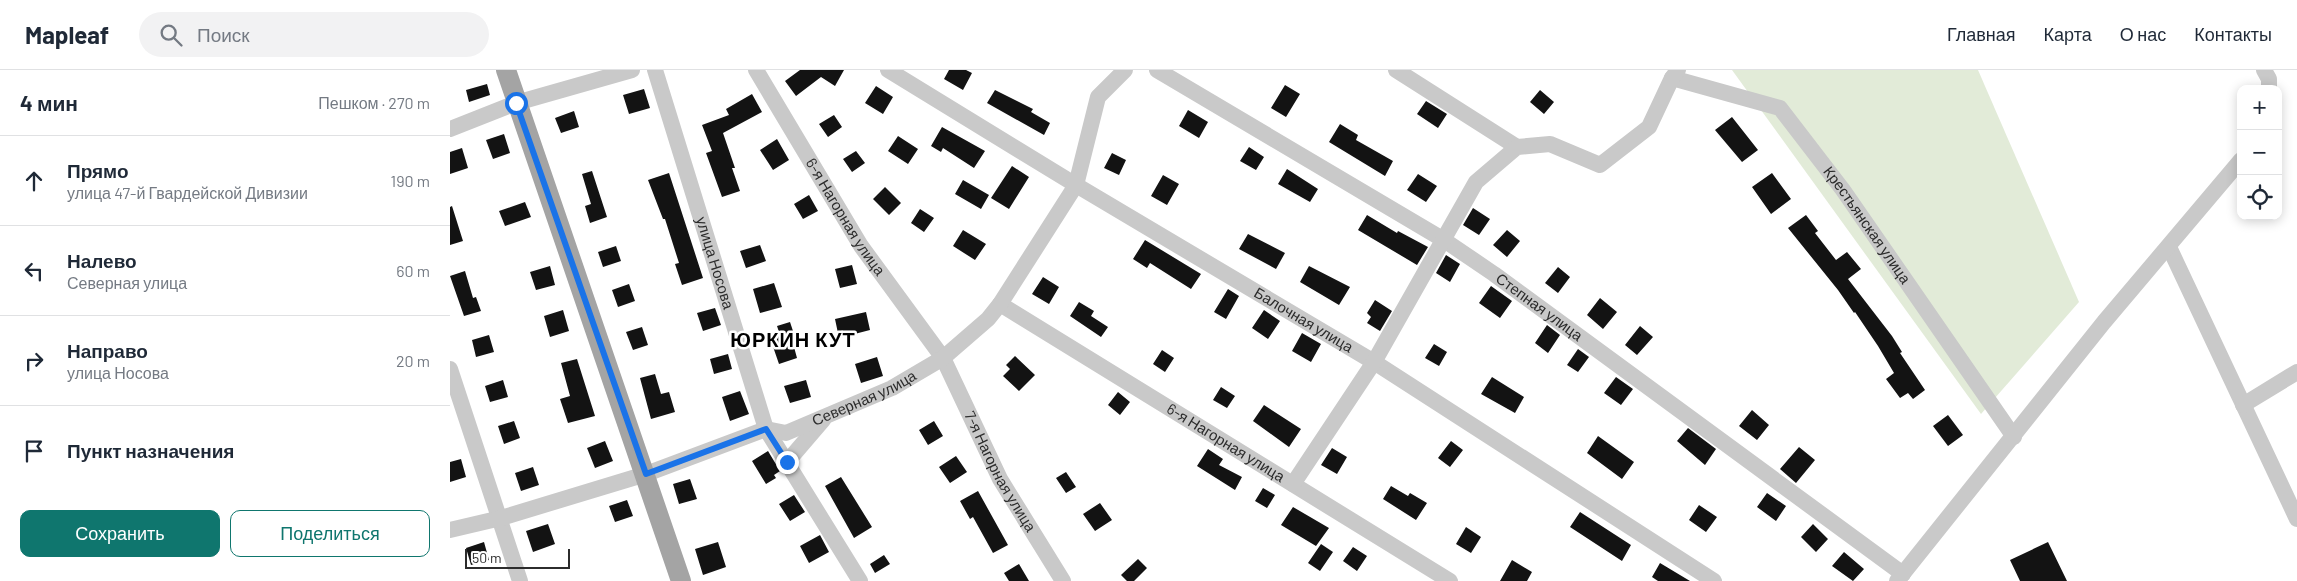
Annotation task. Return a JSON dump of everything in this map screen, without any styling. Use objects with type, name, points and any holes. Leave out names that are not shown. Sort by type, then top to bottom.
[{"type":"main road","points":[[506,70],[646,474],[681,581]]},
{"type":"street","points":[[450,129],[516,103],[632,70]]},
{"type":"street","name":"улица Носова","points":[[655,70],[766,429],[860,581]]},
{"type":"street","name":"6-я Нагорная улица","points":[[756,70],[861,246],[943,358]]},
{"type":"street","name":"Балочная улица","points":[[888,70],[1076,185],[1374,362],[1714,581]]},
{"type":"street","name":"Северная улица","points":[[450,530],[501,518],[646,474],[766,429],[786,433],[892,388],[943,358],[988,319],[1000,304],[1076,185],[1098,97],[1125,70]]},
{"type":"street","name":"Степная улица","points":[[1157,70],[1444,240],[1494,274],[1900,577]]},
{"type":"street","points":[[1396,70],[1517,147]]},
{"type":"street","points":[[2264,70],[2269,80],[2269,85]]},
{"type":"street","points":[[1293,484],[1374,362],[1476,182],[1517,147],[1550,144],[1600,165],[1649,127],[1672,73]]},
{"type":"street","name":"Крестьянская улица","points":[[1672,73],[1780,108],[1843,190],[2014,438]]},
{"type":"street","points":[[1900,577],[2014,438],[2104,322],[2237,165]]},
{"type":"street","points":[[2169,247],[2297,519]]},
{"type":"street","name":"6-я Нагорная улица","points":[[1000,304],[1450,581]]},
{"type":"street","name":"7-я Нагорная улица","points":[[943,358],[1000,479],[1063,581]]},
{"type":"street","points":[[450,369],[501,518],[520,581]]},
{"type":"street","points":[[2243,405],[2297,372]]},
{"type":"street","points":[[787,462],[826,416]]},
{"type":"green space","points":[[1732,70],[1978,70],[2079,302],[1981,414]]},
{"type":"building","points":[[800,70],[844,70],[835,86],[821,77],[796,96],[785,81]]},
{"type":"building","points":[[949,70],[966,70],[972,73],[963,90],[944,79]]},
{"type":"building","points":[[487,84],[490,95],[469,102],[466,90]]},
{"type":"building","points":[[1285,85],[1300,94],[1286,117],[1271,108]]},
{"type":"building","points":[[876,86],[893,97],[883,114],[865,103]]},
{"type":"building","points":[[644,89],[650,108],[629,114],[623,95]]},
{"type":"building","points":[[995,90],[1033,109],[1031,112],[1050,123],[1044,135],[987,103]]},
{"type":"building","points":[[1540,90],[1554,102],[1544,114],[1530,102]]},
{"type":"building","points":[[752,94],[762,112],[723,133],[735,168],[732,168],[740,191],[722,197],[706,153],[712,151],[702,125],[729,115],[726,109]]},
{"type":"building","points":[[1426,101],[1447,114],[1438,128],[1417,114]]},
{"type":"building","points":[[1188,110],[1208,122],[1199,138],[1179,126]]},
{"type":"building","points":[[574,111],[579,127],[561,133],[555,118]]},
{"type":"building","points":[[834,115],[842,127],[828,137],[819,124]]},
{"type":"building","points":[[1732,117],[1758,150],[1742,162],[1715,130]]},
{"type":"building","points":[[1340,124],[1358,135],[1356,140],[1393,161],[1385,176],[1329,142]]},
{"type":"building","points":[[942,127],[985,151],[974,168],[943,148],[941,152],[931,146]]},
{"type":"building","points":[[504,134],[510,153],[493,159],[486,140]]},
{"type":"building","points":[[898,136],[918,149],[908,164],[888,151]]},
{"type":"building","points":[[777,139],[789,160],[773,170],[760,150]]},
{"type":"building","points":[[1249,147],[1264,157],[1256,170],[1240,161]]},
{"type":"building","points":[[462,148],[468,168],[450,174],[450,152]]},
{"type":"building","points":[[856,151],[865,163],[852,172],[843,159]]},
{"type":"building","points":[[1112,153],[1126,160],[1119,175],[1104,168]]},
{"type":"building","points":[[1012,166],[1029,177],[1009,209],[991,198]]},
{"type":"building","points":[[1287,169],[1318,189],[1310,202],[1278,184]]},
{"type":"building","points":[[592,171],[607,217],[590,223],[585,206],[591,204],[582,174]]},
{"type":"building","points":[[669,173],[703,278],[682,285],[675,264],[679,263],[665,219],[663,219],[648,180]]},
{"type":"building","points":[[1772,173],[1791,199],[1771,214],[1752,187]]},
{"type":"building","points":[[1418,174],[1437,186],[1426,202],[1407,190]]},
{"type":"building","points":[[1163,175],[1179,184],[1167,205],[1151,196]]},
{"type":"building","points":[[963,180],[989,195],[981,209],[955,194]]},
{"type":"building","points":[[885,187],[901,203],[889,215],[873,199]]},
{"type":"building","points":[[809,195],[818,211],[803,219],[794,204]]},
{"type":"building","points":[[525,202],[531,217],[505,226],[499,211]]},
{"type":"building","points":[[452,206],[463,241],[450,245],[450,207]]},
{"type":"building","points":[[1473,208],[1490,219],[1479,235],[1463,225]]},
{"type":"building","points":[[920,209],[934,218],[924,232],[911,223]]},
{"type":"building","points":[[1367,215],[1397,233],[1398,231],[1428,247],[1417,265],[1358,230]]},
{"type":"building","points":[[1806,215],[1818,231],[1815,233],[1836,260],[1847,252],[1861,269],[1848,279],[1892,336],[1902,352],[1900,353],[1925,390],[1913,399],[1908,393],[1900,398],[1886,379],[1894,373],[1878,346],[1855,312],[1788,228]]},
{"type":"building","points":[[963,230],[986,244],[975,260],[953,246]]},
{"type":"building","points":[[1507,230],[1520,241],[1507,257],[1493,245]]},
{"type":"building","points":[[1248,234],[1285,253],[1276,269],[1239,249]]},
{"type":"building","points":[[1145,240],[1201,274],[1191,289],[1150,263],[1147,268],[1133,259]]},
{"type":"building","points":[[760,245],[766,261],[746,268],[740,251]]},
{"type":"building","points":[[616,246],[621,261],[603,267],[598,252]]},
{"type":"building","points":[[1446,255],[1460,264],[1450,282],[1436,273]]},
{"type":"building","points":[[852,265],[857,284],[840,288],[835,269]]},
{"type":"building","points":[[550,266],[555,285],[536,290],[530,272]]},
{"type":"building","points":[[1309,266],[1350,287],[1339,305],[1300,282]]},
{"type":"building","points":[[1558,267],[1570,277],[1558,293],[1545,283]]},
{"type":"building","points":[[465,271],[473,298],[476,297],[481,311],[464,316],[450,276]]},
{"type":"building","points":[[1043,277],[1059,287],[1049,304],[1032,294]]},
{"type":"building","points":[[774,283],[782,307],[760,313],[753,289]]},
{"type":"building","points":[[629,284],[635,301],[618,307],[612,290]]},
{"type":"building","points":[[1491,286],[1512,301],[1500,318],[1479,303]]},
{"type":"building","points":[[1228,289],[1239,296],[1226,319],[1214,312]]},
{"type":"building","points":[[1600,298],[1617,312],[1603,329],[1587,315]]},
{"type":"building","points":[[1375,300],[1392,311],[1380,331],[1367,323],[1371,317],[1367,313]]},
{"type":"building","points":[[1079,302],[1094,311],[1091,316],[1108,327],[1101,337],[1070,316]]},
{"type":"building","points":[[715,308],[721,325],[703,331],[697,313]]},
{"type":"building","points":[[563,310],[569,331],[550,337],[544,316]]},
{"type":"building","points":[[1264,310],[1280,321],[1268,339],[1252,328]]},
{"type":"building","points":[[866,312],[870,330],[839,338],[835,319]]},
{"type":"building","points":[[790,322],[798,346],[794,347],[797,358],[779,364],[770,338],[780,335],[777,326]]},
{"type":"building","points":[[1547,325],[1560,335],[1548,353],[1535,343]]},
{"type":"building","points":[[1640,326],[1653,337],[1637,355],[1625,345]]},
{"type":"building","points":[[642,327],[648,345],[633,350],[626,332]]},
{"type":"building","points":[[1302,333],[1321,344],[1311,362],[1292,351]]},
{"type":"building","points":[[489,335],[494,352],[476,357],[472,340]]},
{"type":"building","points":[[1434,344],[1447,352],[1439,366],[1425,358]]},
{"type":"building","points":[[1578,349],[1589,357],[1578,372],[1567,365]]},
{"type":"building","points":[[1162,350],[1174,358],[1165,372],[1153,364]]},
{"type":"building","points":[[728,354],[732,369],[714,374],[710,359]]},
{"type":"building","points":[[1015,356],[1035,375],[1019,391],[1003,376],[1010,369],[1006,365]]},
{"type":"building","points":[[877,357],[883,376],[861,383],[855,364]]},
{"type":"building","points":[[577,359],[595,416],[568,423],[560,399],[570,396],[561,363]]},
{"type":"building","points":[[655,374],[661,394],[669,392],[675,412],[651,419],[640,378]]},
{"type":"building","points":[[1492,377],[1524,397],[1515,413],[1481,394]]},
{"type":"building","points":[[1616,377],[1633,389],[1621,405],[1604,393]]},
{"type":"building","points":[[503,380],[508,397],[490,402],[485,386]]},
{"type":"building","points":[[806,380],[811,397],[790,403],[784,386]]},
{"type":"building","points":[[1221,387],[1235,396],[1227,408],[1213,400]]},
{"type":"building","points":[[740,391],[749,414],[730,421],[722,397]]},
{"type":"building","points":[[1118,392],[1130,402],[1120,415],[1108,405]]},
{"type":"building","points":[[1264,405],[1301,429],[1289,447],[1253,421]]},
{"type":"building","points":[[1752,410],[1769,425],[1757,440],[1739,426]]},
{"type":"building","points":[[1948,415],[1963,435],[1948,446],[1933,426]]},
{"type":"building","points":[[514,421],[520,438],[504,444],[498,426]]},
{"type":"building","points":[[934,421],[943,436],[928,445],[919,430]]},
{"type":"building","points":[[1688,428],[1716,449],[1705,465],[1677,441]]},
{"type":"building","points":[[1598,436],[1634,462],[1622,479],[1587,453]]},
{"type":"building","points":[[605,441],[613,461],[595,468],[587,448]]},
{"type":"building","points":[[1451,441],[1463,450],[1450,467],[1438,458]]},
{"type":"building","points":[[1799,447],[1815,460],[1796,483],[1780,469]]},
{"type":"building","points":[[1332,448],[1347,457],[1337,474],[1321,465]]},
{"type":"building","points":[[1208,449],[1223,459],[1219,465],[1242,477],[1235,490],[1197,466]]},
{"type":"building","points":[[768,451],[780,471],[774,475],[776,478],[766,484],[752,461]]},
{"type":"building","points":[[956,456],[967,472],[950,483],[939,467]]},
{"type":"building","points":[[461,459],[466,477],[450,482],[450,462]]},
{"type":"building","points":[[533,467],[539,485],[521,491],[515,473]]},
{"type":"building","points":[[1066,472],[1076,487],[1066,493],[1056,478]]},
{"type":"building","points":[[841,477],[872,527],[854,538],[825,486]]},
{"type":"building","points":[[690,479],[697,499],[679,504],[673,484]]},
{"type":"building","points":[[1391,486],[1408,496],[1410,493],[1427,503],[1416,520],[1383,499]]},
{"type":"building","points":[[1263,488],[1275,495],[1267,508],[1255,501]]},
{"type":"building","points":[[978,491],[1008,545],[993,553],[973,517],[970,519],[960,501]]},
{"type":"building","points":[[1767,493],[1786,506],[1776,521],[1757,507]]},
{"type":"building","points":[[794,495],[805,512],[790,521],[779,504]]},
{"type":"building","points":[[627,500],[633,516],[615,522],[609,506]]},
{"type":"building","points":[[1100,503],[1112,520],[1095,531],[1083,514]]},
{"type":"building","points":[[1699,505],[1717,517],[1706,532],[1689,520]]},
{"type":"building","points":[[1293,507],[1329,528],[1316,546],[1281,525]]},
{"type":"building","points":[[1580,512],[1631,545],[1622,561],[1570,527]]},
{"type":"building","points":[[548,524],[555,544],[533,552],[526,531]]},
{"type":"building","points":[[1813,524],[1828,539],[1816,552],[1801,537]]},
{"type":"building","points":[[1466,527],[1481,537],[1471,553],[1456,544]]},
{"type":"building","points":[[820,535],[829,552],[809,563],[800,546]]},
{"type":"building","points":[[484,542],[489,560],[471,565],[466,548]]},
{"type":"building","points":[[718,542],[726,567],[703,575],[695,549]]},
{"type":"building","points":[[2048,542],[2067,581],[2020,581],[2010,560]]},
{"type":"building","points":[[1321,544],[1333,552],[1320,571],[1308,563]]},
{"type":"building","points":[[1353,547],[1367,556],[1357,571],[1343,561]]},
{"type":"building","points":[[1844,552],[1864,569],[1853,581],[1832,566]]},
{"type":"building","points":[[884,555],[890,564],[875,573],[870,564]]},
{"type":"building","points":[[1138,559],[1147,568],[1134,581],[1127,581],[1121,575]]},
{"type":"building","points":[[1512,560],[1532,572],[1527,581],[1500,581]]},
{"type":"building","points":[[1660,563],[1690,581],[1658,581],[1652,577]]},
{"type":"building","points":[[1019,564],[1029,581],[1009,581],[1004,573]]},
{"type":"district","name":"ЮРКИН КУТ","points":[[793,340]]},
{"type":"route","points":[[516,103],[646,474],[766,429],[787,462]]}]
